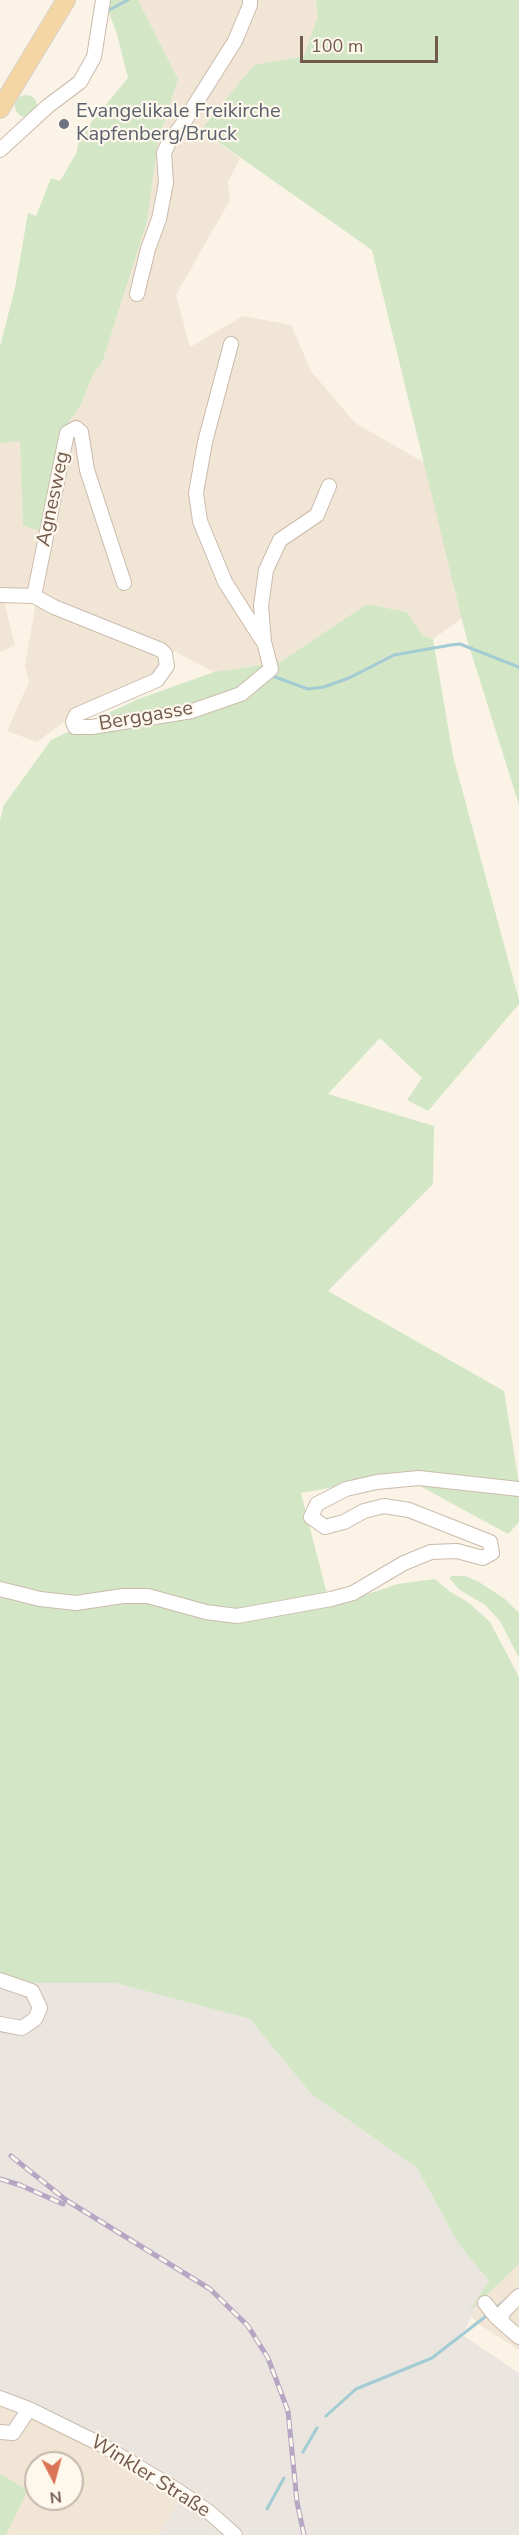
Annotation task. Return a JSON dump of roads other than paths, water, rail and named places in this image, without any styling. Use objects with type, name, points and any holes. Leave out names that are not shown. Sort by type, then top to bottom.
[{"type":"main road","points":[[0,109],[66,0]]},
{"type":"street","points":[[0,150],[48,106],[80,82],[94,57],[104,0]]},
{"type":"street","points":[[137,294],[148,249],[159,219],[166,183],[164,153],[168,142],[182,125],[235,41],[250,0]]},
{"type":"street","name":"Berggasse","points":[[231,344],[205,442],[196,493],[200,521],[225,582],[264,642]]},
{"type":"street","name":"Agnesweg","points":[[34,596],[68,433],[76,428],[81,432],[87,470],[124,584]]},
{"type":"street","name":"Berggasse","points":[[0,596],[34,596],[54,607],[161,650],[165,654],[167,666],[157,680],[76,715],[73,722],[75,727],[92,727],[192,711],[242,694],[271,669],[264,642],[261,606],[266,570],[280,540],[317,515],[329,486]]},
{"type":"street","points":[[0,1589],[40,1599],[76,1603],[123,1596],[148,1596],[206,1612],[237,1616],[331,1599],[353,1593],[404,1563],[431,1552],[457,1551],[483,1558],[492,1553],[490,1542],[410,1510],[384,1506],[364,1511],[344,1522],[325,1527],[311,1517],[317,1504],[346,1489],[377,1482],[419,1478],[519,1489]]},
{"type":"street","points":[[0,1980],[32,1991],[40,2007],[35,2019],[22,2028],[0,2024]]},
{"type":"street","points":[[519,2296],[500,2312],[519,2337]]},
{"type":"street","name":"Winkler Straße","points":[[0,2397],[102,2445],[177,2490],[209,2512],[235,2535]]},
{"type":"street","points":[[0,2432],[13,2433],[28,2409]]},
{"type":"waterway","points":[[107,11],[128,0]]},
{"type":"waterway","points":[[275,677],[308,689],[324,687],[349,678],[394,655],[460,644],[519,667]]},
{"type":"waterway","points":[[495,2309],[508,2298]]},
{"type":"waterway","points":[[326,2416],[356,2389],[432,2358],[490,2313]]},
{"type":"waterway","points":[[303,2452],[317,2428]]},
{"type":"waterway","points":[[267,2509],[284,2478]]},
{"type":"railway","points":[[11,2156],[66,2200],[210,2289],[248,2326],[268,2358],[288,2411],[297,2502],[304,2535]]},
{"type":"railway","points":[[0,2179],[63,2204]]},
{"type":"place","name":"Evangelikale Freikirche Kapfenberg/Bruck","points":[[64,124]]}]
